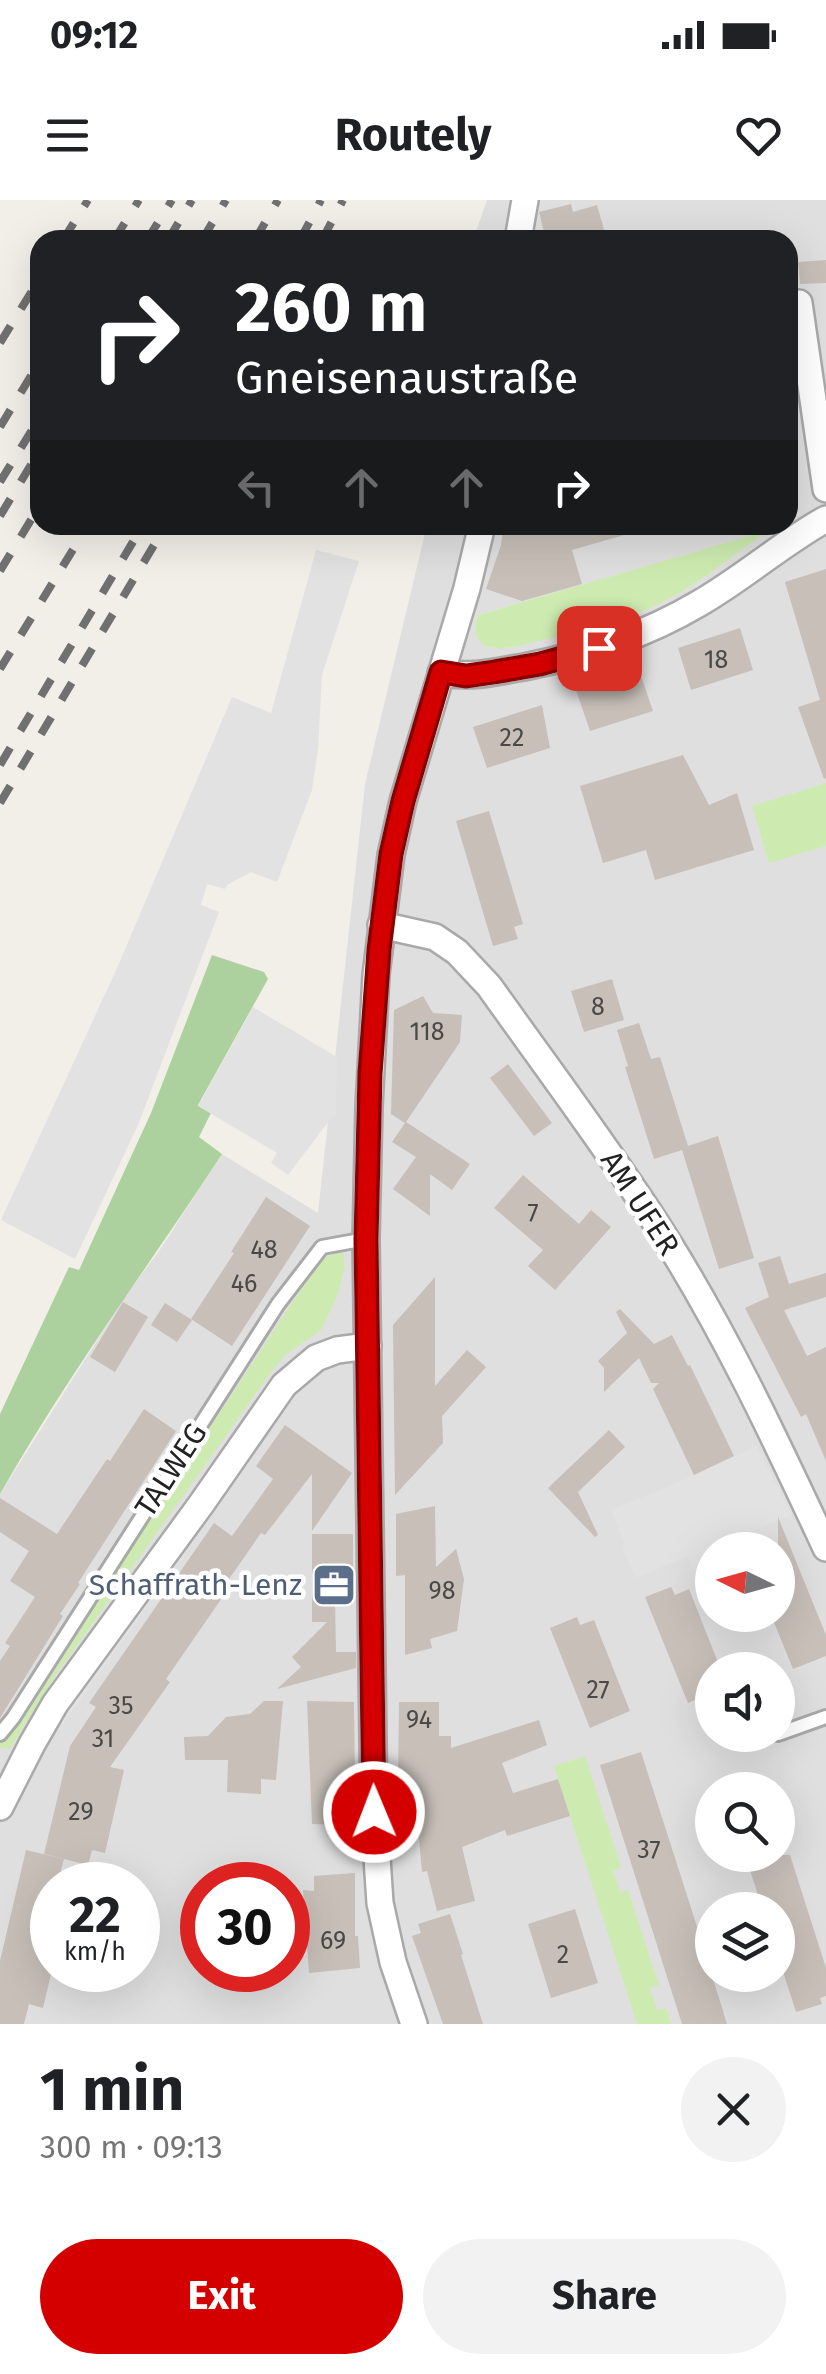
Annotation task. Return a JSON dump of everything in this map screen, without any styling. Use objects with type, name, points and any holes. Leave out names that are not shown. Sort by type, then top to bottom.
[{"type":"street","points":[[520,230],[525,200]]},
{"type":"street","points":[[799,303],[826,490]]},
{"type":"street","points":[[441,672],[466,676],[509,670],[627,639],[700,603],[826,519]]},
{"type":"street","points":[[414,2024],[393,1962],[380,1903],[374,1812],[366,1239],[369,1107],[381,925],[391,854],[480,535]]},
{"type":"street","name":"AM UFER","points":[[381,925],[435,938],[457,952],[500,1002],[627,1181],[688,1276],[748,1387],[826,1548]]},
{"type":"street","name":"TALWEG","points":[[0,1807],[55,1704],[284,1384],[316,1358],[337,1350],[368,1346]]},
{"type":"lane","name":"TALWEG","points":[[0,1734],[299,1274],[322,1246],[366,1239]]},
{"type":"lane","points":[[795,1728],[826,1717]]},
{"type":"shaded area","points":[[487,200],[826,200],[826,2024],[0,2024],[0,1494],[122,1301],[222,1154],[318,1213],[365,784],[425,535],[756,535],[478,615],[475,631],[685,590],[762,535],[798,535],[798,230],[476,230]]},
{"type":"shaded area","points":[[316,550],[359,561],[322,675],[312,790],[277,882],[251,872],[225,889],[207,884],[201,905],[219,912],[138,1125],[75,1259],[1,1220],[118,966],[232,697],[271,713]]},
{"type":"shaded area","points":[[253,1007],[337,1057],[336,1116],[288,1175],[271,1163],[277,1153],[198,1106]]},
{"type":"shaded area","points":[[756,1446],[792,1515],[750,1532],[695,1532],[695,1573],[688,1556],[636,1578],[611,1510]]},
{"type":"shaded area","points":[[192,1523],[202,1530],[62,1726],[55,1720]]},
{"type":"green space","points":[[763,535],[686,589],[615,622],[577,633],[505,648],[485,646],[476,636],[478,615]]},
{"type":"green space","points":[[826,783],[826,846],[769,863],[752,806]]},
{"type":"green space","points":[[212,955],[264,972],[268,979],[198,1105],[211,1113],[199,1137],[222,1154],[80,1364],[0,1494],[0,1414],[69,1267],[79,1270],[151,1113]]},
{"type":"green space","points":[[333,1253],[344,1253],[344,1270],[321,1330],[284,1356],[269,1375],[56,1675],[10,1748],[0,1748],[302,1288]]},
{"type":"green space","points":[[585,1756],[621,1867],[613,1871],[620,1892],[628,1890],[659,1985],[650,1988],[657,2010],[666,2008],[671,2024],[637,2024],[554,1766]]},
{"type":"building","points":[[571,204],[573,212],[597,205],[604,230],[544,230],[539,212]]},
{"type":"building","points":[[826,260],[826,283],[800,284],[798,262]]},
{"type":"building","points":[[502,535],[624,535],[572,550],[582,584],[522,601],[486,589]]},
{"type":"building","points":[[826,569],[824,779],[798,707],[820,700],[785,582]]},
{"type":"building","points":[[740,628],[753,670],[691,690],[678,648]]},
{"type":"building","points":[[639,670],[653,711],[590,731],[576,690]]},
{"type":"building","points":[[542,705],[550,748],[487,768],[473,727]]},
{"type":"building","points":[[683,755],[709,805],[737,793],[754,850],[655,880],[646,850],[603,863],[580,786]]},
{"type":"building","points":[[489,811],[523,924],[514,927],[518,939],[493,946],[456,821]]},
{"type":"building","points":[[612,979],[624,1020],[584,1032],[571,991]]},
{"type":"building","points":[[423,996],[433,1013],[462,1015],[460,1042],[406,1122],[470,1164],[452,1190],[430,1174],[430,1216],[393,1189],[416,1157],[392,1142],[405,1123],[391,1114],[394,1010]]},
{"type":"building","points":[[639,1023],[651,1059],[660,1057],[688,1146],[718,1136],[754,1258],[719,1269],[682,1150],[654,1159],[617,1030]]},
{"type":"building","points":[[508,1064],[552,1123],[534,1136],[490,1078]]},
{"type":"building","points":[[523,1175],[579,1224],[591,1210],[611,1227],[555,1290],[528,1266],[543,1250],[494,1208]]},
{"type":"building","points":[[266,1197],[310,1226],[232,1346],[191,1319]]},
{"type":"building","points":[[780,1256],[789,1284],[826,1273],[826,1297],[784,1310],[807,1356],[826,1347],[826,1461],[806,1414],[801,1417],[745,1308],[769,1297],[758,1263]]},
{"type":"building","points":[[435,1277],[435,1386],[467,1350],[486,1367],[442,1416],[443,1443],[395,1495],[393,1325]]},
{"type":"building","points":[[123,1302],[148,1317],[115,1372],[90,1357]]},
{"type":"building","points":[[165,1303],[192,1320],[177,1342],[151,1325]]},
{"type":"building","points":[[620,1309],[654,1344],[672,1335],[734,1456],[694,1475],[653,1389],[659,1383],[651,1383],[639,1358],[604,1392],[604,1368],[598,1361],[627,1333],[616,1312]]},
{"type":"building","points":[[144,1409],[176,1431],[78,1583],[60,1614],[63,1616],[0,1718],[0,1661],[10,1646],[5,1643],[35,1597],[10,1581],[29,1551],[0,1532],[0,1498],[57,1534]]},
{"type":"building","points":[[285,1425],[352,1473],[312,1531],[312,1474],[265,1535],[261,1533],[220,1592],[224,1595],[166,1679],[170,1682],[110,1767],[124,1770],[105,1853],[92,1850],[89,1862],[44,1854],[70,1746],[96,1707],[89,1703],[214,1523],[232,1536],[273,1479],[256,1466]]},
{"type":"building","points":[[609,1430],[625,1447],[578,1492],[598,1535],[595,1537],[548,1488]]},
{"type":"building","points":[[435,1506],[436,1567],[456,1549],[464,1579],[457,1631],[430,1639],[432,1648],[405,1655],[405,1575],[396,1576],[396,1514]]},
{"type":"building","points":[[312,1534],[353,1534],[353,1598],[335,1598],[336,1652],[356,1652],[356,1668],[277,1689],[301,1667],[292,1657],[327,1622],[312,1622]]},
{"type":"building","points":[[795,1559],[826,1635],[826,1656],[795,1668],[795,1652],[786,1652],[778,1632],[795,1632]]},
{"type":"building","points":[[671,1587],[675,1595],[689,1589],[695,1604],[695,1632],[706,1632],[714,1652],[695,1652],[695,1700],[688,1703],[645,1597]]},
{"type":"building","points":[[577,1617],[580,1625],[594,1620],[630,1711],[590,1728],[550,1628]]},
{"type":"building","points":[[264,1701],[283,1701],[276,1780],[261,1779],[261,1794],[227,1792],[228,1760],[185,1760],[184,1737],[208,1736],[226,1717],[250,1714]]},
{"type":"building","points":[[307,1701],[354,1702],[355,1781],[342,1781],[339,1825],[312,1824]]},
{"type":"building","points":[[399,1702],[439,1702],[439,1736],[451,1736],[451,1748],[539,1720],[547,1745],[502,1763],[513,1793],[558,1779],[570,1816],[507,1836],[505,1830],[462,1847],[475,1901],[437,1911],[427,1871],[422,1872],[414,1784],[398,1784]]},
{"type":"building","points":[[641,1752],[695,1923],[695,1992],[717,1992],[727,2024],[682,2024],[600,1765]]},
{"type":"building","points":[[26,1850],[64,1859],[30,1862],[30,1992],[47,1992],[43,2008],[29,2004],[24,2024],[0,2024],[0,1961]]},
{"type":"building","points":[[795,1871],[826,1968],[826,1996],[820,1998],[822,2004],[796,2012],[790,1992],[795,1992],[795,1892],[757,1892],[751,1872]]},
{"type":"building","points":[[355,1873],[355,1936],[360,1968],[310,1973],[310,1891],[314,1891],[314,1876]]},
{"type":"building","points":[[575,1909],[598,1983],[551,1998],[528,1924]]},
{"type":"building","points":[[450,1914],[483,2024],[443,2024],[412,1936],[421,1933],[418,1924]]},
{"type":"railway","points":[[69,230],[88,200]]},
{"type":"railway","points":[[120,230],[139,200]]},
{"type":"railway","points":[[153,230],[172,200]]},
{"type":"railway","points":[[174,230],[192,200]]},
{"type":"railway","points":[[208,230],[226,200]]},
{"type":"railway","points":[[261,230],[278,200]]},
{"type":"railway","points":[[305,230],[321,200]]},
{"type":"railway","points":[[327,230],[343,200]]},
{"type":"railway","points":[[0,343],[30,294]]},
{"type":"railway","points":[[0,427],[30,378]]},
{"type":"railway","points":[[0,482],[30,433]]},
{"type":"railway","points":[[0,516],[30,466]]},
{"type":"railway","points":[[0,571],[30,522]]},
{"type":"railway","points":[[0,669],[82,535]]},
{"type":"railway","points":[[0,765],[137,535]]},
{"type":"railway","points":[[0,803],[160,535]]},
{"type":"place","name":"Schaffrath-Lenz","points":[[334,1585]]},
{"type":"route","points":[[374,1812],[366,1239],[376,975],[391,854],[441,672],[466,676],[494,672],[599,648]]}]
